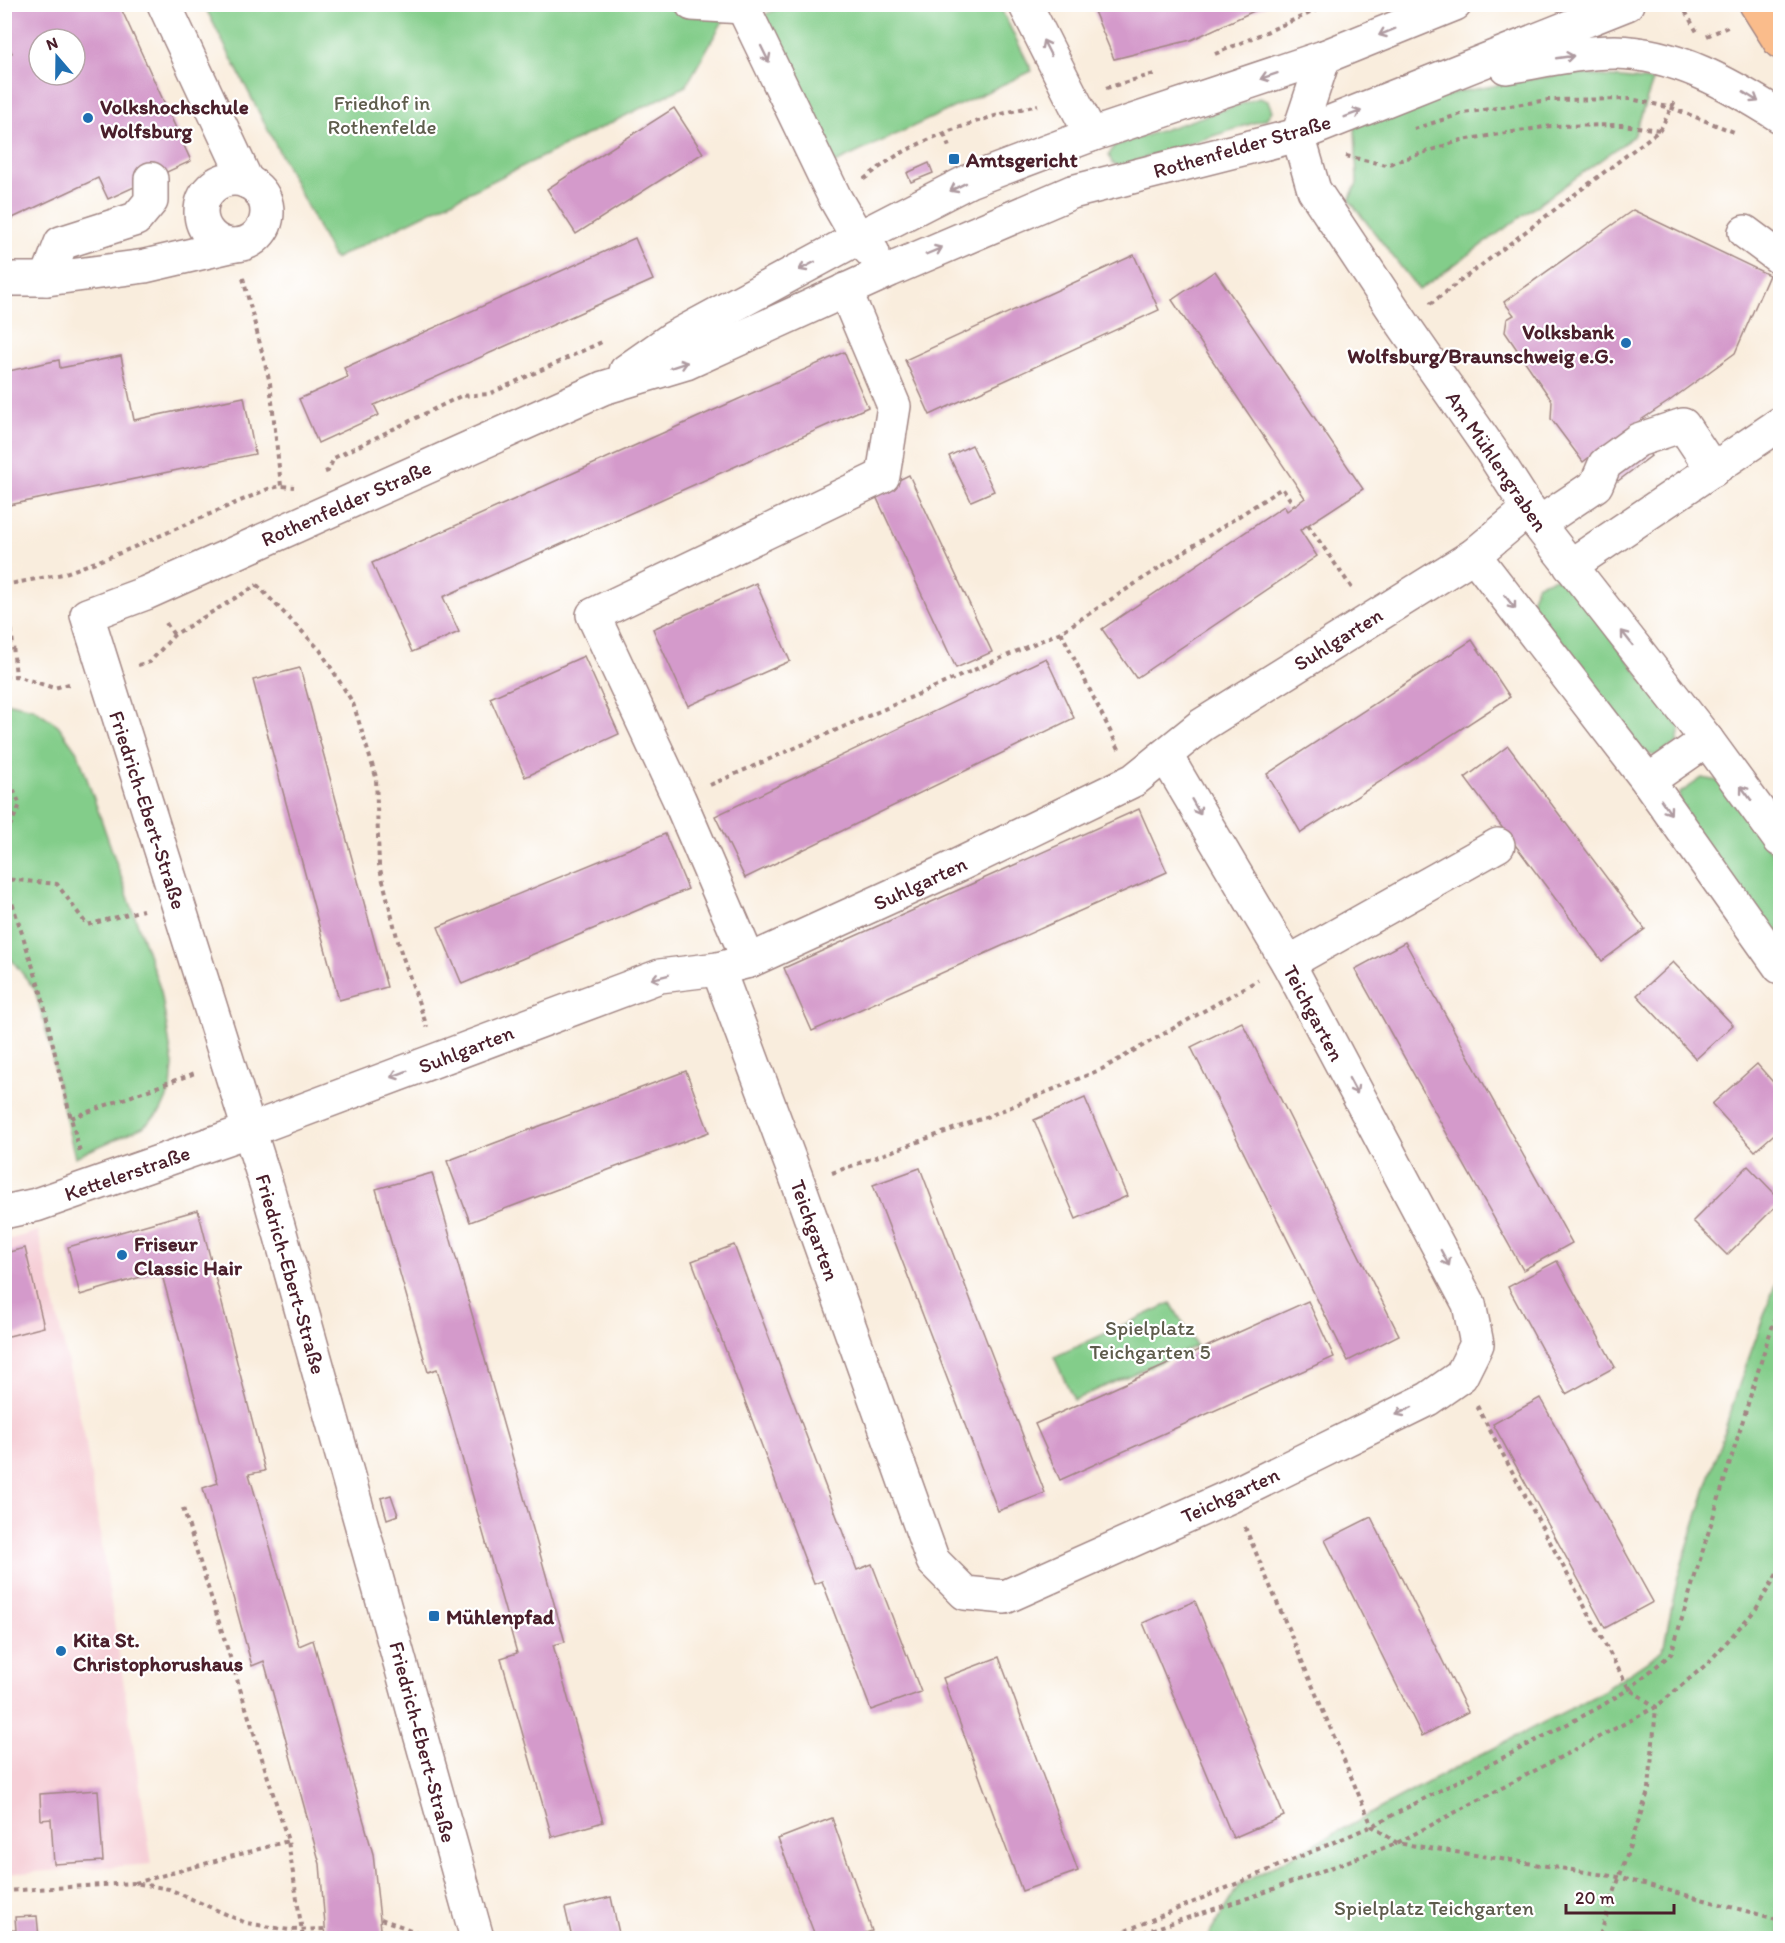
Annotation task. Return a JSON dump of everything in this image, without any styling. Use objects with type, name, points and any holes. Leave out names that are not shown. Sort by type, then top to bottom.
[{"type":"main road","points":[[1756,4],[1780,42]]},
{"type":"street","points":[[164,4],[247,182]]},
{"type":"street","points":[[692,4],[746,6],[835,198],[858,238],[890,270]]},
{"type":"street","points":[[1025,4],[1091,135],[1072,192]]},
{"type":"street","name":"Rothenfelder Straße","points":[[87,615],[146,593],[603,388],[686,363],[890,270],[1072,192],[1298,135],[1627,4]]},
{"type":"street","name":"Rothenfelder Straße","points":[[603,388],[674,338],[858,238],[969,182],[1091,135],[1324,57],[1449,6]]},
{"type":"street","points":[[1457,73],[1592,54],[1616,52],[1652,56],[1735,87],[1780,116]]},
{"type":"street","points":[[1298,135],[1324,57]]},
{"type":"street","name":"Am Mühlengraben","points":[[1298,135],[1314,190],[1492,452],[1533,517],[1707,740],[1780,840]]},
{"type":"street","points":[[47,279],[61,243],[136,219],[151,201],[151,179]]},
{"type":"street","points":[[4,279],[47,279],[145,266],[246,243],[262,229],[267,218],[267,207],[256,188],[237,179],[216,184],[203,201],[201,211],[207,231],[215,239],[225,244],[235,245]]},
{"type":"street","points":[[1745,232],[1780,258]]},
{"type":"street","name":"Teichgarten","points":[[845,290],[894,406],[883,476],[593,615],[679,799],[733,965],[799,1185],[933,1561],[965,1593],[1005,1597],[1232,1496],[1428,1399],[1461,1376],[1477,1344],[1469,1304],[1288,963],[1166,756]]},
{"type":"street","points":[[1570,566],[1780,424]]},
{"type":"street","name":"Suhlgarten","points":[[250,1130],[660,976],[733,965],[942,873],[1134,780],[1202,725],[1533,517],[1596,486],[1605,464],[1638,440],[1683,425],[1713,470]]},
{"type":"street","points":[[1474,555],[1648,781],[1780,968]]},
{"type":"street","name":"Friedrich-Ebert-Straße","points":[[87,615],[250,1130],[477,1938]]},
{"type":"street","points":[[1648,781],[1707,740]]},
{"type":"street","points":[[1288,963],[1498,845]]},
{"type":"street","name":"Kettelerstraße","points":[[4,1212],[36,1205],[250,1130]]},
{"type":"path","points":[[1207,57],[1331,4]]},
{"type":"path","points":[[835,198],[899,154],[944,134],[1001,113],[1072,98],[1163,71]]},
{"type":"path","points":[[1410,130],[1464,113],[1548,100],[1631,99],[1672,108],[1737,133]]},
{"type":"path","points":[[1403,324],[1660,130],[1672,108]]},
{"type":"path","points":[[1357,151],[1346,156],[1386,165],[1462,140],[1551,126],[1622,125],[1660,130]]},
{"type":"path","points":[[944,134],[954,159]]},
{"type":"path","points":[[235,245],[270,383],[281,486]]},
{"type":"path","points":[[320,475],[328,471],[334,458],[461,396],[489,394],[615,336]]},
{"type":"path","points":[[4,677],[16,676],[6,585],[63,574],[120,553],[268,489],[281,486],[294,487],[302,483]]},
{"type":"path","points":[[679,799],[1061,632],[1281,488],[1294,506]]},
{"type":"path","points":[[1308,525],[1373,617]]},
{"type":"path","points":[[257,585],[320,650],[353,703],[376,777],[379,865],[400,949],[439,1059]]},
{"type":"path","points":[[1061,632],[1134,780]]},
{"type":"path","points":[[4,776],[9,778],[20,805],[5,836],[5,878],[40,992],[89,1185]]},
{"type":"path","points":[[5,878],[57,884],[87,925],[177,901]]},
{"type":"path","points":[[799,1185],[989,1116],[1102,1069],[1288,963]]},
{"type":"path","points":[[71,1118],[227,1061]]},
{"type":"path","points":[[1109,1938],[1372,1826],[1598,1708],[1629,1689],[1671,1654],[1780,1305]]},
{"type":"path","points":[[1461,1376],[1629,1689],[1656,1707]]},
{"type":"path","points":[[1232,1496],[1372,1826],[1397,1843],[1618,1876],[1780,1920]]},
{"type":"path","points":[[183,1508],[288,1841],[303,1938]]},
{"type":"path","points":[[1126,1938],[1260,1894],[1397,1843],[1656,1707],[1708,1663],[1756,1609],[1780,1569]]},
{"type":"path","points":[[1599,1938],[1649,1789],[1656,1707]]},
{"type":"path","points":[[4,1891],[134,1883],[288,1841]]},
{"type":"path","points":[[134,1883],[169,1889],[246,1923],[288,1930],[325,1929]]},
{"type":"path","points":[[381,1919],[433,1938]]},
{"type":"shaded area","name":"Kita St. Christophorushaus","points":[[38,1231],[85,1438],[152,1864],[5,1874],[5,1241]]},
{"type":"green space","points":[[787,4],[999,5],[1032,71],[833,164],[764,15]]},
{"type":"green space","name":"Friedhof in Rothenfelde","points":[[204,5],[732,5],[686,86],[334,259]]},
{"type":"green space","points":[[1567,73],[1653,81],[1634,136],[1419,290],[1349,200],[1357,183],[1355,125],[1458,92]]},
{"type":"green space","points":[[1259,98],[1268,101],[1272,111],[1266,119],[1119,166],[1112,163],[1109,155],[1114,146]]},
{"type":"green space","points":[[1555,578],[1571,585],[1680,728],[1677,743],[1656,756],[1637,751],[1531,611],[1532,598],[1538,584]]},
{"type":"green space","points":[[5,702],[33,708],[58,725],[78,753],[161,991],[173,1065],[171,1088],[161,1111],[143,1127],[75,1157],[51,1049],[35,990],[5,951]]},
{"type":"green space","points":[[1702,778],[1719,781],[1780,864],[1780,950],[1679,809],[1680,793]]},
{"type":"green space","name":"Spielplatz Teichgarten","points":[[1780,1271],[1780,1938],[1207,1938],[1239,1885],[1460,1765],[1593,1697],[1663,1650],[1678,1576],[1739,1385]]},
{"type":"green space","name":"Spielplatz Teichgarten 5","points":[[1171,1303],[1196,1346],[1074,1400],[1054,1357]]},
{"type":"building","name":"Volkshochschule Wolfsburg","points":[[4,4],[119,4],[191,161],[108,199],[98,178],[4,222],[4,57],[12,53],[4,36]]},
{"type":"building","points":[[1091,4],[1269,4],[1191,40],[1114,59]]},
{"type":"building","points":[[674,108],[703,153],[576,234],[547,189]]},
{"type":"building","points":[[929,163],[933,173],[911,182],[907,173]]},
{"type":"building","name":"Volksbank Wolfsburg/Braunschweig e.G.","points":[[1633,210],[1769,275],[1735,353],[1629,428],[1651,456],[1618,481],[1596,452],[1583,462],[1551,419],[1552,401],[1505,332],[1507,319],[1514,315],[1504,302]]},
{"type":"building","points":[[635,238],[653,280],[374,405],[379,415],[318,443],[299,399],[348,377],[344,368]]},
{"type":"building","points":[[1134,255],[1159,310],[930,415],[905,360]]},
{"type":"building","points":[[1215,271],[1363,489],[1300,530],[1317,556],[1136,678],[1102,629],[1284,506],[1287,511],[1305,498],[1172,300]]},
{"type":"building","points":[[844,352],[868,407],[443,597],[459,632],[412,652],[372,563]]},
{"type":"building","points":[[121,356],[134,420],[244,397],[255,454],[9,505],[4,484],[4,372],[59,360],[60,368]]},
{"type":"building","points":[[972,445],[994,491],[971,501],[949,456]]},
{"type":"building","points":[[909,475],[992,652],[956,668],[874,492]]},
{"type":"building","points":[[756,583],[790,661],[688,706],[653,629]]},
{"type":"building","points":[[1472,640],[1510,697],[1301,833],[1267,774]]},
{"type":"building","points":[[584,656],[619,734],[525,777],[490,698]]},
{"type":"building","points":[[1046,658],[1074,718],[745,878],[715,816]]},
{"type":"building","points":[[300,668],[387,987],[339,1000],[253,680]]},
{"type":"building","points":[[1508,746],[1645,929],[1602,961],[1465,778]]},
{"type":"building","points":[[1139,809],[1167,872],[812,1031],[784,968]]},
{"type":"building","points":[[665,834],[688,889],[462,984],[438,927]]},
{"type":"building","points":[[1405,942],[1572,1243],[1523,1270],[1355,969]]},
{"type":"building","points":[[1673,962],[1733,1025],[1696,1059],[1637,995]]},
{"type":"building","points":[[1242,1022],[1399,1335],[1348,1361],[1191,1047]]},
{"type":"building","points":[[1757,1064],[1780,1090],[1780,1129],[1755,1151],[1712,1104]]},
{"type":"building","points":[[686,1071],[709,1132],[470,1222],[447,1161]]},
{"type":"building","points":[[1085,1098],[1127,1196],[1076,1219],[1034,1120]]},
{"type":"building","points":[[1748,1166],[1780,1199],[1780,1202],[1727,1255],[1693,1221]]},
{"type":"building","points":[[920,1168],[1045,1493],[998,1511],[873,1185]]},
{"type":"building","points":[[432,1173],[565,1642],[553,1645],[603,1822],[552,1837],[501,1658],[517,1653],[437,1369],[428,1372],[376,1189]]},
{"type":"building","points":[[198,1210],[265,1471],[249,1474],[299,1646],[313,1640],[373,1854],[382,1938],[326,1938],[320,1864],[264,1661],[252,1666],[203,1488],[218,1483],[161,1271],[80,1295],[68,1247]]},
{"type":"building","points":[[734,1245],[857,1570],[872,1564],[921,1692],[871,1710],[822,1581],[814,1584],[692,1261]]},
{"type":"building","points":[[25,1248],[44,1327],[5,1337],[5,1253]]},
{"type":"building","points":[[1557,1261],[1615,1367],[1566,1394],[1508,1287]]},
{"type":"building","points":[[1308,1301],[1334,1357],[1060,1480],[1035,1424]]},
{"type":"building","points":[[1540,1398],[1653,1602],[1605,1628],[1493,1424]]},
{"type":"building","points":[[391,1495],[398,1515],[387,1519],[381,1498]]},
{"type":"building","points":[[1371,1517],[1468,1712],[1422,1736],[1325,1540]]},
{"type":"building","points":[[1195,1601],[1284,1816],[1233,1838],[1143,1623]]},
{"type":"building","points":[[999,1657],[1078,1871],[1022,1891],[943,1678]]},
{"type":"building","points":[[98,1790],[103,1861],[54,1864],[51,1819],[41,1820],[40,1794]]},
{"type":"building","points":[[832,1818],[872,1931],[850,1938],[816,1938],[778,1839]]},
{"type":"building","points":[[611,1897],[620,1938],[572,1938],[565,1908]]},
{"type":"building","points":[[37,1916],[39,1938],[4,1938],[4,1931],[16,1930],[15,1917]]},
{"type":"place","name":"Volkshochschule Wolfsburg","points":[[88,118]]},
{"type":"place","name":"Amtsgericht","points":[[954,159]]},
{"type":"place","name":"Volksbank Wolfsburg/Braunschweig e.G.","points":[[1626,343]]},
{"type":"place","name":"Friseur Classic Hair","points":[[122,1255]]},
{"type":"place","name":"Mühlenpfad","points":[[434,1616]]},
{"type":"place","name":"Kita St. Christophorushaus","points":[[61,1651]]}]
